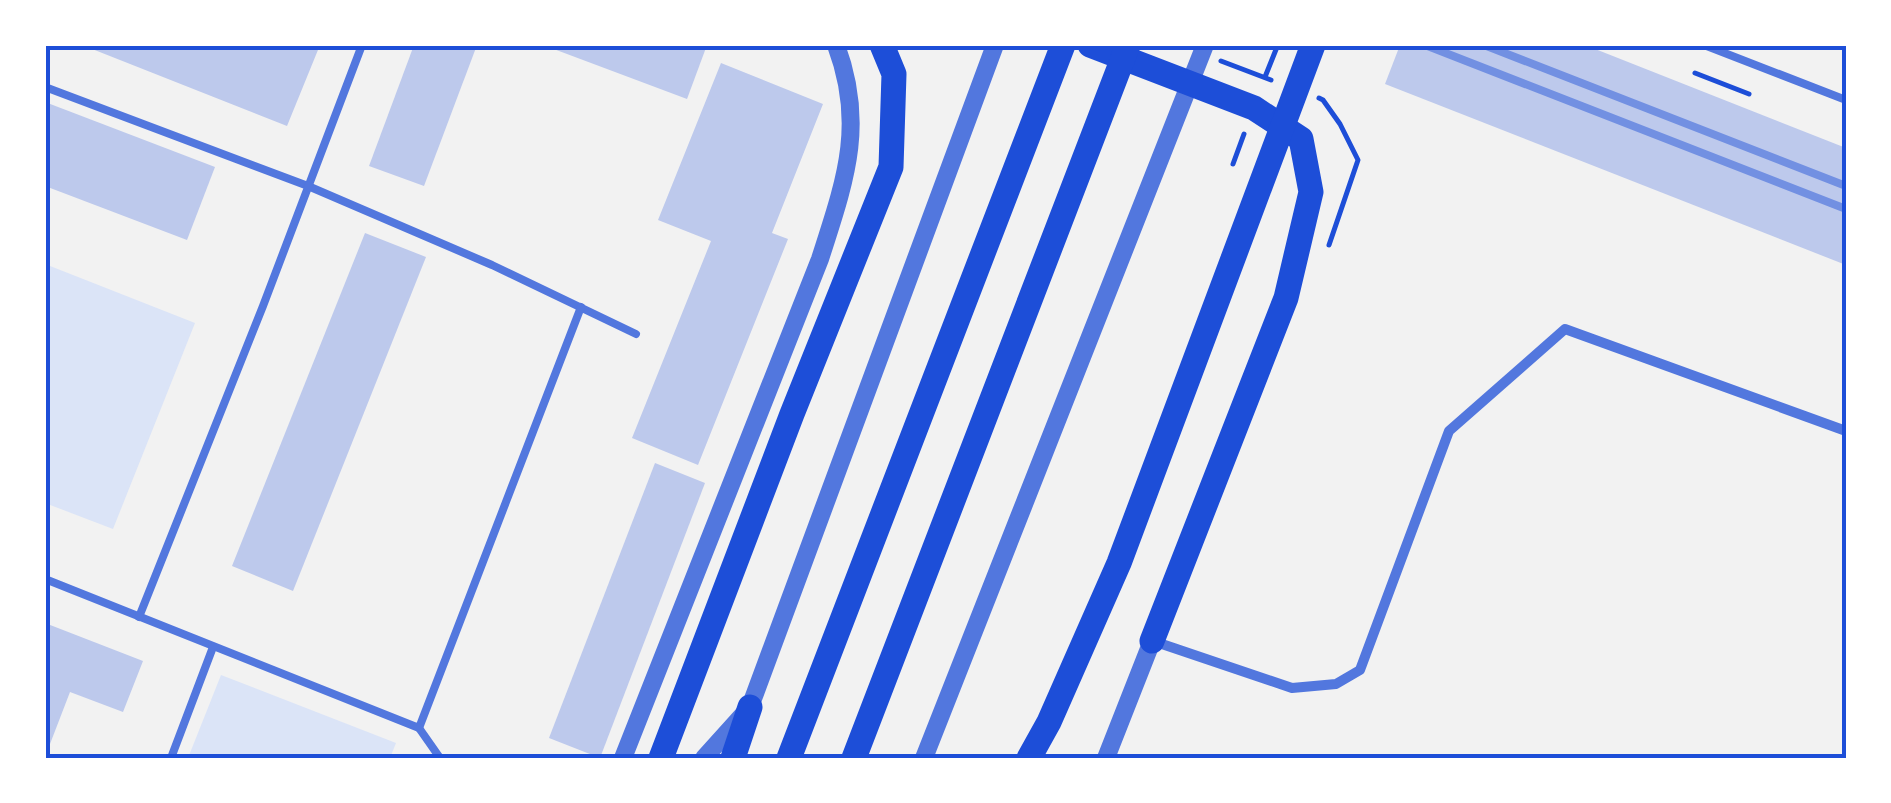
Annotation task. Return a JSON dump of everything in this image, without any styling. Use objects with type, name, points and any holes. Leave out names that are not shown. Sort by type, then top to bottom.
[{"type":"highway","points":[[661,758],[891,167],[894,74],[882,45]]},
{"type":"highway","points":[[789,758],[1063,45]]},
{"type":"highway","points":[[1090,45],[1254,108],[1302,139],[1311,192],[1286,298],[1152,641]]},
{"type":"highway","points":[[854,758],[1128,45]]},
{"type":"highway","points":[[1029,758],[1119,563],[1313,45]]},
{"type":"highway","points":[[733,758],[750,707]]},
{"type":"street","points":[[624,758],[820,259],[842,188],[851,145],[851,100],[836,45]]},
{"type":"street","points":[[704,758],[750,707],[995,45]]},
{"type":"street","points":[[924,758],[1204,45]]},
{"type":"street","points":[[1106,758],[1152,641],[1292,688],[1336,684],[1360,670],[1450,430],[1565,328],[1846,431]]},
{"type":"lane","points":[[139,617],[362,45]]},
{"type":"lane","points":[[1704,45],[1846,100]]},
{"type":"lane","points":[[45,87],[308,186],[492,265],[636,334]]},
{"type":"lane","points":[[419,728],[581,307]]},
{"type":"lane","points":[[45,580],[419,728],[440,758]]},
{"type":"lane","points":[[171,758],[213,647]]},
{"type":"path","points":[[1696,73],[1749,94]]},
{"type":"shaded area","points":[[45,264],[195,323],[113,529],[45,503]]},
{"type":"shaded area","points":[[221,675],[396,743],[390,758],[188,758]]},
{"type":"building","points":[[82,45],[259,46],[320,45],[287,126]]},
{"type":"building","points":[[414,45],[477,45],[424,186],[369,166]]},
{"type":"building","points":[[543,45],[707,45],[687,99]]},
{"type":"building","points":[[1400,45],[1585,45],[1846,148],[1846,265],[1385,84]]},
{"type":"building","points":[[721,63],[823,104],[772,233],[788,239],[698,465],[632,438],[711,241],[658,220]]},
{"type":"building","points":[[45,102],[215,167],[187,240],[45,186]]},
{"type":"building","points":[[365,233],[426,257],[293,591],[232,566]]},
{"type":"building","points":[[655,463],[705,483],[600,758],[549,738]]},
{"type":"building","points":[[45,623],[143,661],[123,712],[70,692],[45,757]]},
{"type":"railway","points":[[1425,45],[1846,209]]},
{"type":"railway","points":[[1484,45],[1846,186]]}]
